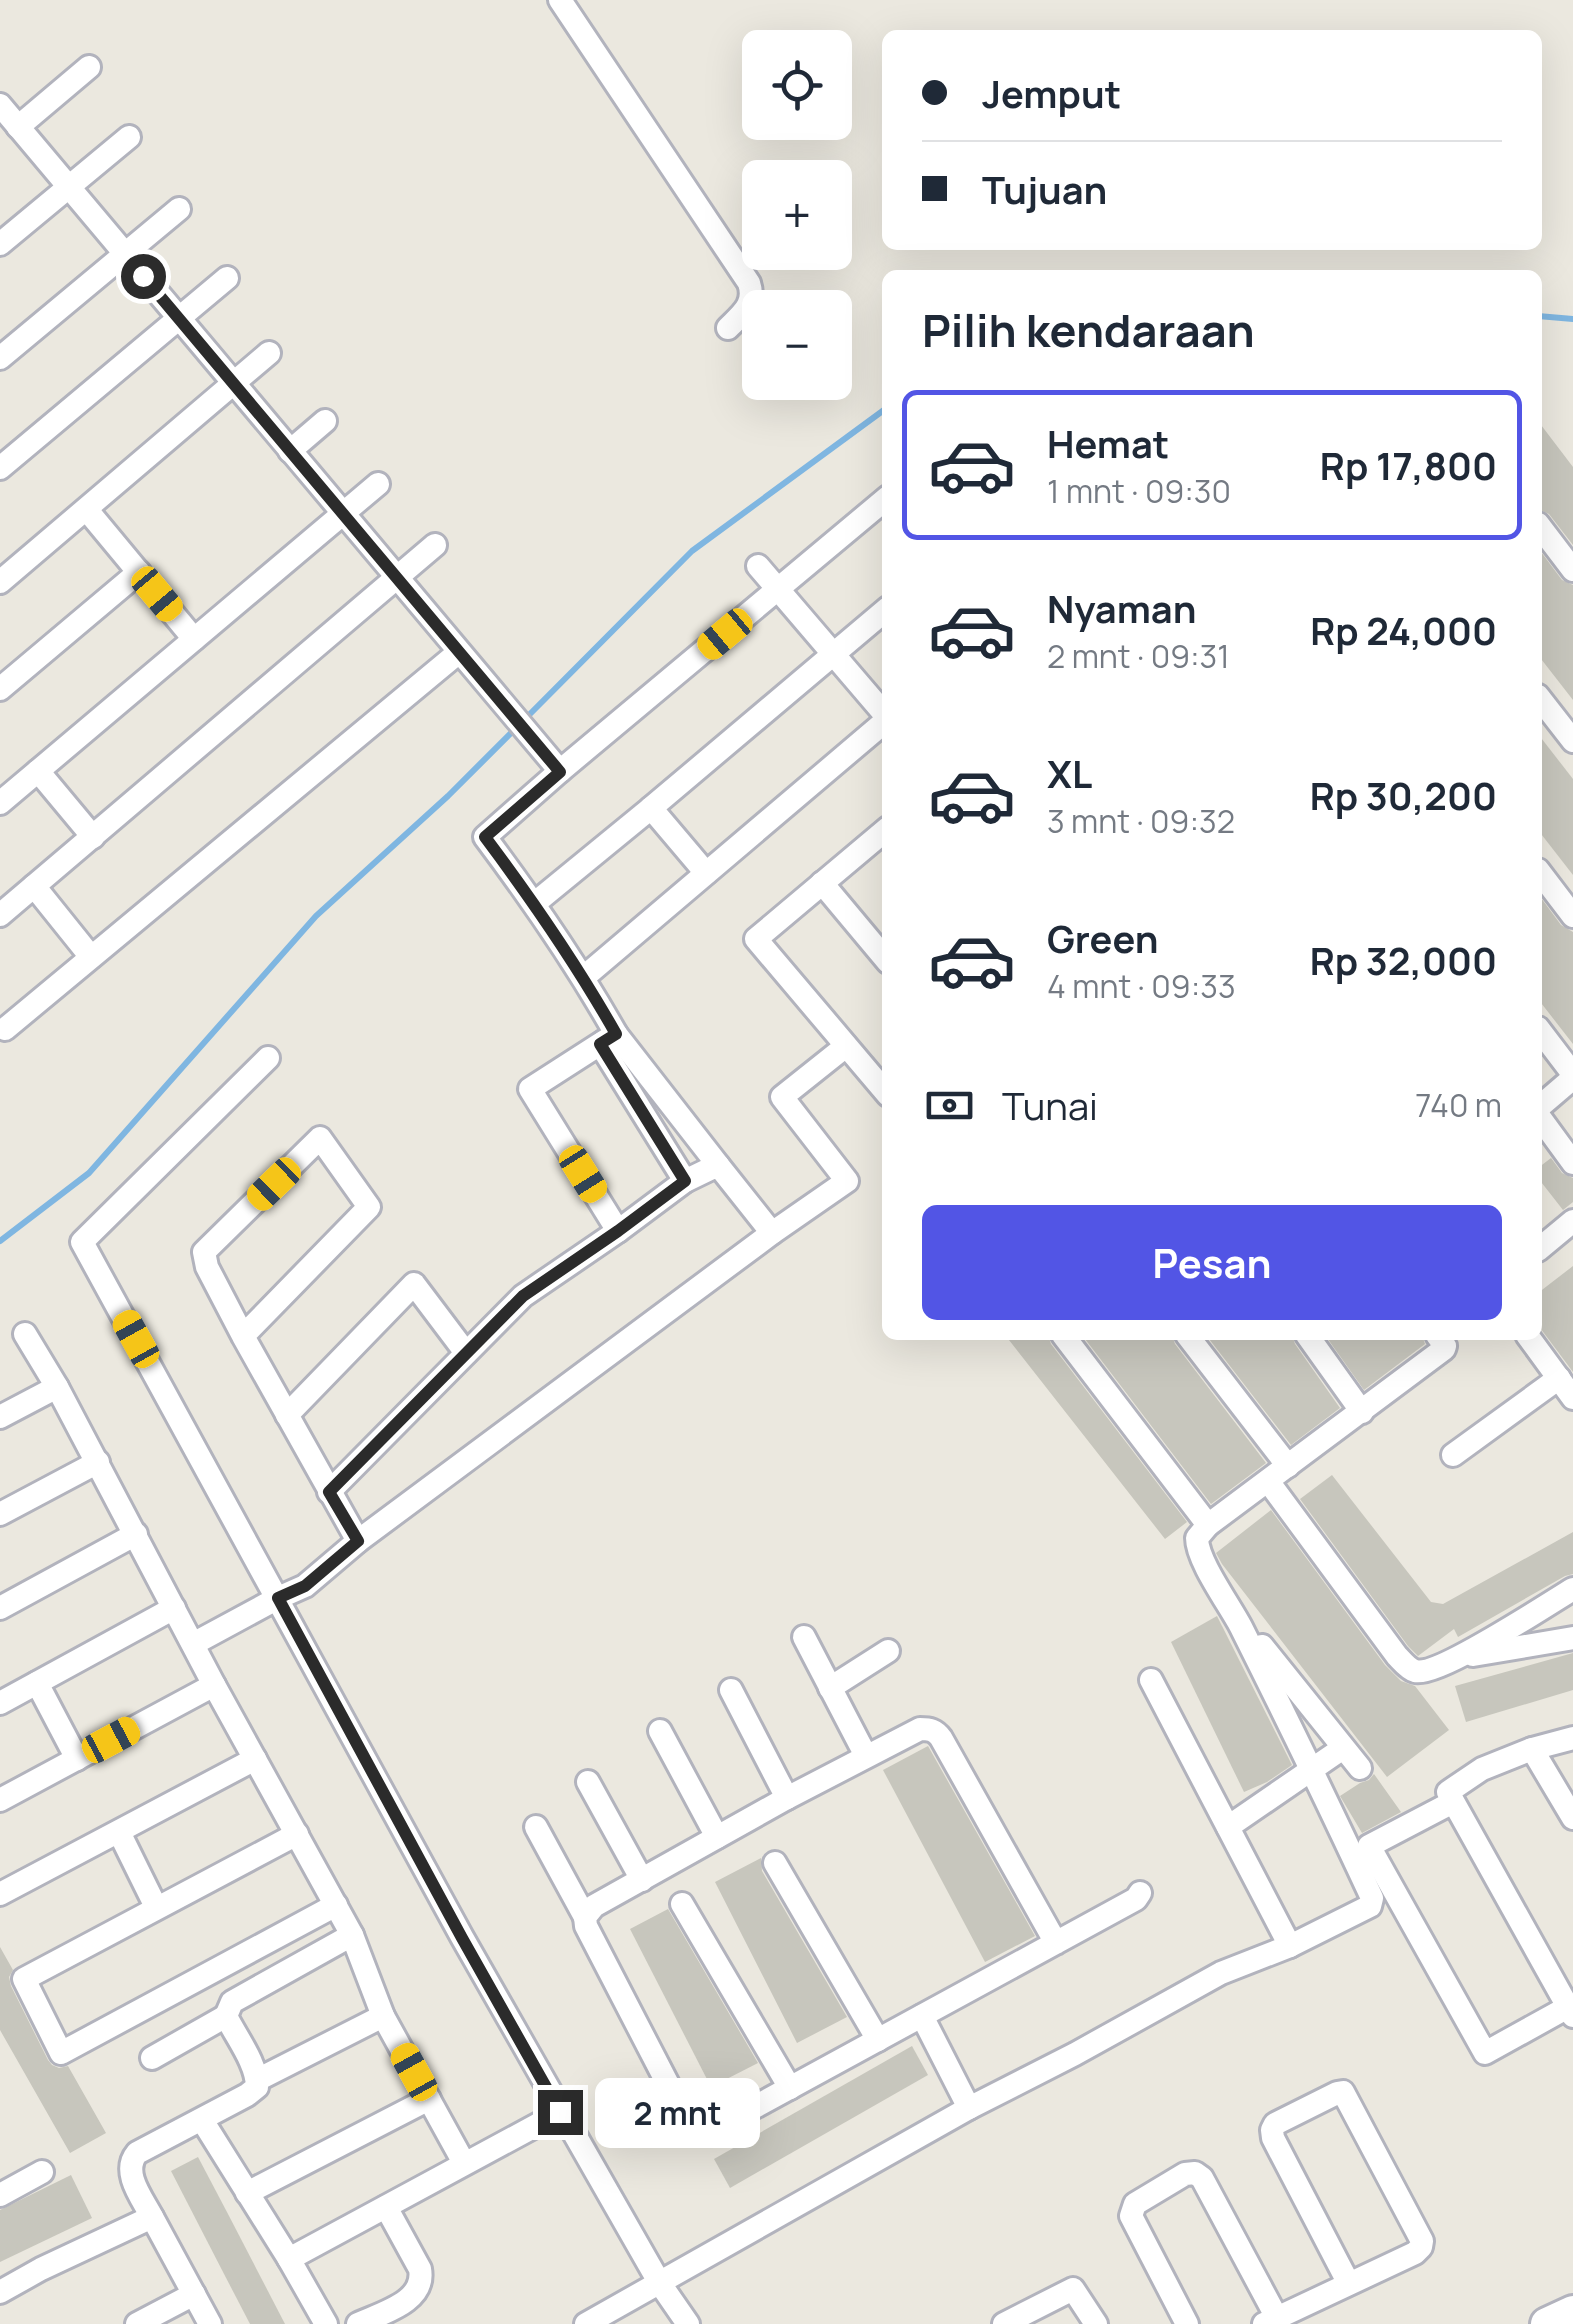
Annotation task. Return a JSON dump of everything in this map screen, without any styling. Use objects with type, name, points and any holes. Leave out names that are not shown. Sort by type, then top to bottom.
[{"type":"main road","points":[[1547,2324],[1573,2312]]},
{"type":"street","points":[[560,0],[749,283],[751,301],[728,328]]},
{"type":"street","points":[[90,67],[8,122],[69,187],[560,772]]},
{"type":"street","points":[[0,244],[129,137]]},
{"type":"street","points":[[0,358],[178,209]]},
{"type":"street","points":[[0,468],[227,278]]},
{"type":"street","points":[[0,582],[268,354]]},
{"type":"street","points":[[290,451],[326,421]]},
{"type":"street","points":[[0,803],[378,484]]},
{"type":"street","points":[[685,1181],[608,1039],[584,978],[485,837],[882,502]]},
{"type":"street","points":[[87,510],[194,639]]},
{"type":"street","points":[[1542,529],[1573,570]]},
{"type":"street","points":[[0,915],[434,545]]},
{"type":"street","points":[[758,566],[882,711]]},
{"type":"street","points":[[0,690],[139,572]]},
{"type":"street","points":[[534,903],[882,613]]},
{"type":"street","points":[[5,1029],[459,652]]},
{"type":"street","points":[[1542,701],[1573,741]]},
{"type":"street","points":[[584,978],[882,723]]},
{"type":"street","points":[[38,771],[93,837]]},
{"type":"street","points":[[652,808],[706,873]]},
{"type":"street","points":[[882,833],[756,939],[882,1088]]},
{"type":"street","points":[[1542,875],[1573,916]]},
{"type":"street","points":[[822,883],[882,955]]},
{"type":"street","points":[[34,886],[91,957]]},
{"type":"street","points":[[1542,1033],[1573,1076],[1542,1108]]},
{"type":"street","points":[[608,1039],[718,1165],[772,1234]]},
{"type":"street","points":[[608,1039],[530,1089],[618,1231]]},
{"type":"street","points":[[193,1644],[305,1586],[358,1541],[847,1181],[782,1097],[846,1046]]},
{"type":"street","points":[[268,1058],[82,1242],[462,1938],[560,2112],[688,2324]]},
{"type":"street","points":[[1542,1118],[1573,1162]]},
{"type":"street","points":[[243,1336],[369,1207],[320,1138],[204,1252],[206,1267],[243,1336],[329,1492],[358,1541]]},
{"type":"street","points":[[329,1492],[523,1296],[685,1181],[718,1165]]},
{"type":"street","points":[[1542,1247],[1571,1228]]},
{"type":"street","points":[[287,1414],[414,1284],[466,1353]]},
{"type":"street","points":[[25,1334],[352,1935],[383,2016],[464,2163]]},
{"type":"street","points":[[1067,1340],[1208,1525]]},
{"type":"street","points":[[1191,1340],[1288,1466]]},
{"type":"street","points":[[1311,1340],[1362,1412]]},
{"type":"street","points":[[586,2324],[969,2108],[1221,1972],[1290,1946],[1370,1906],[1372,1898],[1313,1768],[1198,1550],[1198,1538],[1208,1525],[1444,1349],[1441,1340]]},
{"type":"street","points":[[1531,1340],[1573,1398]]},
{"type":"street","points":[[1453,1455],[1559,1378]]},
{"type":"street","points":[[0,1418],[57,1387]]},
{"type":"street","points":[[0,1514],[98,1462]]},
{"type":"street","points":[[1268,1481],[1406,1666],[1419,1672],[1458,1658],[1573,1638]]},
{"type":"street","points":[[0,1608],[136,1534]]},
{"type":"street","points":[[1458,1658],[1573,1589]]},
{"type":"street","points":[[1230,1606],[1360,1768]]},
{"type":"street","points":[[0,1703],[174,1608]]},
{"type":"street","points":[[804,1637],[866,1756]]},
{"type":"street","points":[[830,1688],[888,1651]]},
{"type":"street","points":[[1152,1680],[1290,1946]]},
{"type":"street","points":[[37,1683],[77,1759]]},
{"type":"street","points":[[0,1800],[214,1685]]},
{"type":"street","points":[[731,1690],[787,1798]]},
{"type":"street","points":[[585,1917],[594,1906],[920,1729],[936,1731],[1056,1943]]},
{"type":"street","points":[[660,1731],[717,1837]]},
{"type":"street","points":[[1453,1802],[1369,1846],[1485,2053],[1571,2012],[1448,1792],[1482,1769],[1573,1738]]},
{"type":"street","points":[[1228,1828],[1343,1748]]},
{"type":"street","points":[[1532,1749],[1573,1818]]},
{"type":"street","points":[[0,1894],[255,1759]]},
{"type":"street","points":[[588,1782],[642,1880]]},
{"type":"street","points":[[536,1826],[688,2123],[707,2133],[1136,1899],[1140,1893]]},
{"type":"street","points":[[118,1832],[156,1907]]},
{"type":"street","points":[[296,1834],[24,1979],[61,2053],[336,1906]]},
{"type":"street","points":[[775,1863],[878,2040]]},
{"type":"street","points":[[682,1904],[790,2088]]},
{"type":"street","points":[[152,2058],[226,2016],[232,2002],[352,1935]]},
{"type":"street","points":[[210,2324],[129,2169],[136,2153],[257,2087],[258,2080],[226,2016]]},
{"type":"street","points":[[258,2080],[383,2016]]},
{"type":"street","points":[[922,2016],[969,2108]]},
{"type":"street","points":[[1187,2324],[1131,2216],[1136,2204],[1185,2174],[1195,2172],[1202,2178],[1270,2321],[1415,2254],[1422,2247],[1343,2092],[1275,2124],[1272,2130],[1349,2284]]},
{"type":"street","points":[[248,2192],[429,2099]]},
{"type":"street","points":[[289,2259],[560,2112]]},
{"type":"street","points":[[202,2120],[326,2324]]},
{"type":"street","points":[[3,2185],[42,2172]]},
{"type":"street","points":[[358,2324],[404,2302],[417,2292],[422,2280],[420,2268],[386,2207]]},
{"type":"street","points":[[0,2292],[152,2217]]},
{"type":"street","points":[[1004,2324],[1074,2289],[1096,2324]]},
{"type":"street","points":[[137,2324],[194,2294]]},
{"type":"building","points":[[1542,426],[1573,467],[1573,545],[1549,514],[1542,511]]},
{"type":"building","points":[[1542,553],[1562,580],[1573,585],[1573,700],[1542,660]]},
{"type":"building","points":[[1542,739],[1573,779],[1573,875],[1542,835]]},
{"type":"building","points":[[1542,899],[1561,925],[1573,932],[1573,1044],[1542,1004]]},
{"type":"building","points":[[1551,1158],[1562,1173],[1573,1178],[1573,1202],[1563,1210],[1542,1183],[1542,1165]]},
{"type":"building","points":[[1573,1266],[1573,1372],[1542,1330],[1542,1290]]},
{"type":"building","points":[[1009,1340],[1050,1340],[1187,1522],[1165,1539]]},
{"type":"building","points":[[1086,1340],[1174,1340],[1266,1463],[1211,1504]]},
{"type":"building","points":[[1210,1340],[1294,1340],[1340,1408],[1291,1445]]},
{"type":"building","points":[[1329,1340],[1424,1340],[1425,1344],[1364,1390]]},
{"type":"building","points":[[1332,1475],[1431,1602],[1443,1604],[1573,1532],[1573,1574],[1458,1637],[1454,1629],[1418,1656],[1300,1499]]},
{"type":"building","points":[[1271,1510],[1385,1665],[1401,1681],[1415,1686],[1449,1730],[1387,1777],[1216,1553]]},
{"type":"building","points":[[1217,1616],[1292,1765],[1244,1792],[1171,1642]]},
{"type":"building","points":[[1573,1653],[1573,1690],[1466,1722],[1455,1686]]},
{"type":"building","points":[[928,1746],[1035,1936],[985,1962],[883,1770]]},
{"type":"building","points":[[1374,1774],[1401,1812],[1362,1833],[1340,1796]]},
{"type":"building","points":[[761,1858],[762,1871],[847,2017],[797,2043],[715,1882]]},
{"type":"building","points":[[668,1909],[758,2063],[711,2087],[630,1929]]},
{"type":"building","points":[[0,1947],[13,1970],[9,1977],[11,1986],[48,2060],[59,2068],[68,2066],[106,2133],[70,2153],[0,2030]]},
{"type":"building","points":[[912,2046],[928,2075],[730,2188],[714,2159]]},
{"type":"building","points":[[198,2157],[285,2324],[250,2324],[171,2171]]},
{"type":"building","points":[[71,2175],[92,2218],[0,2262],[0,2210]]},
{"type":"waterway","points":[[1542,316],[1573,319]]},
{"type":"waterway","points":[[524,720],[692,551],[882,411]]},
{"type":"waterway","points":[[0,1241],[89,1173],[316,916],[515,729]]},
{"type":"route","points":[[143,276],[560,772],[485,837],[584,978],[616,1034],[600,1044],[685,1181],[523,1296],[329,1492],[358,1541],[305,1586],[278,1598],[560,2112]]}]
